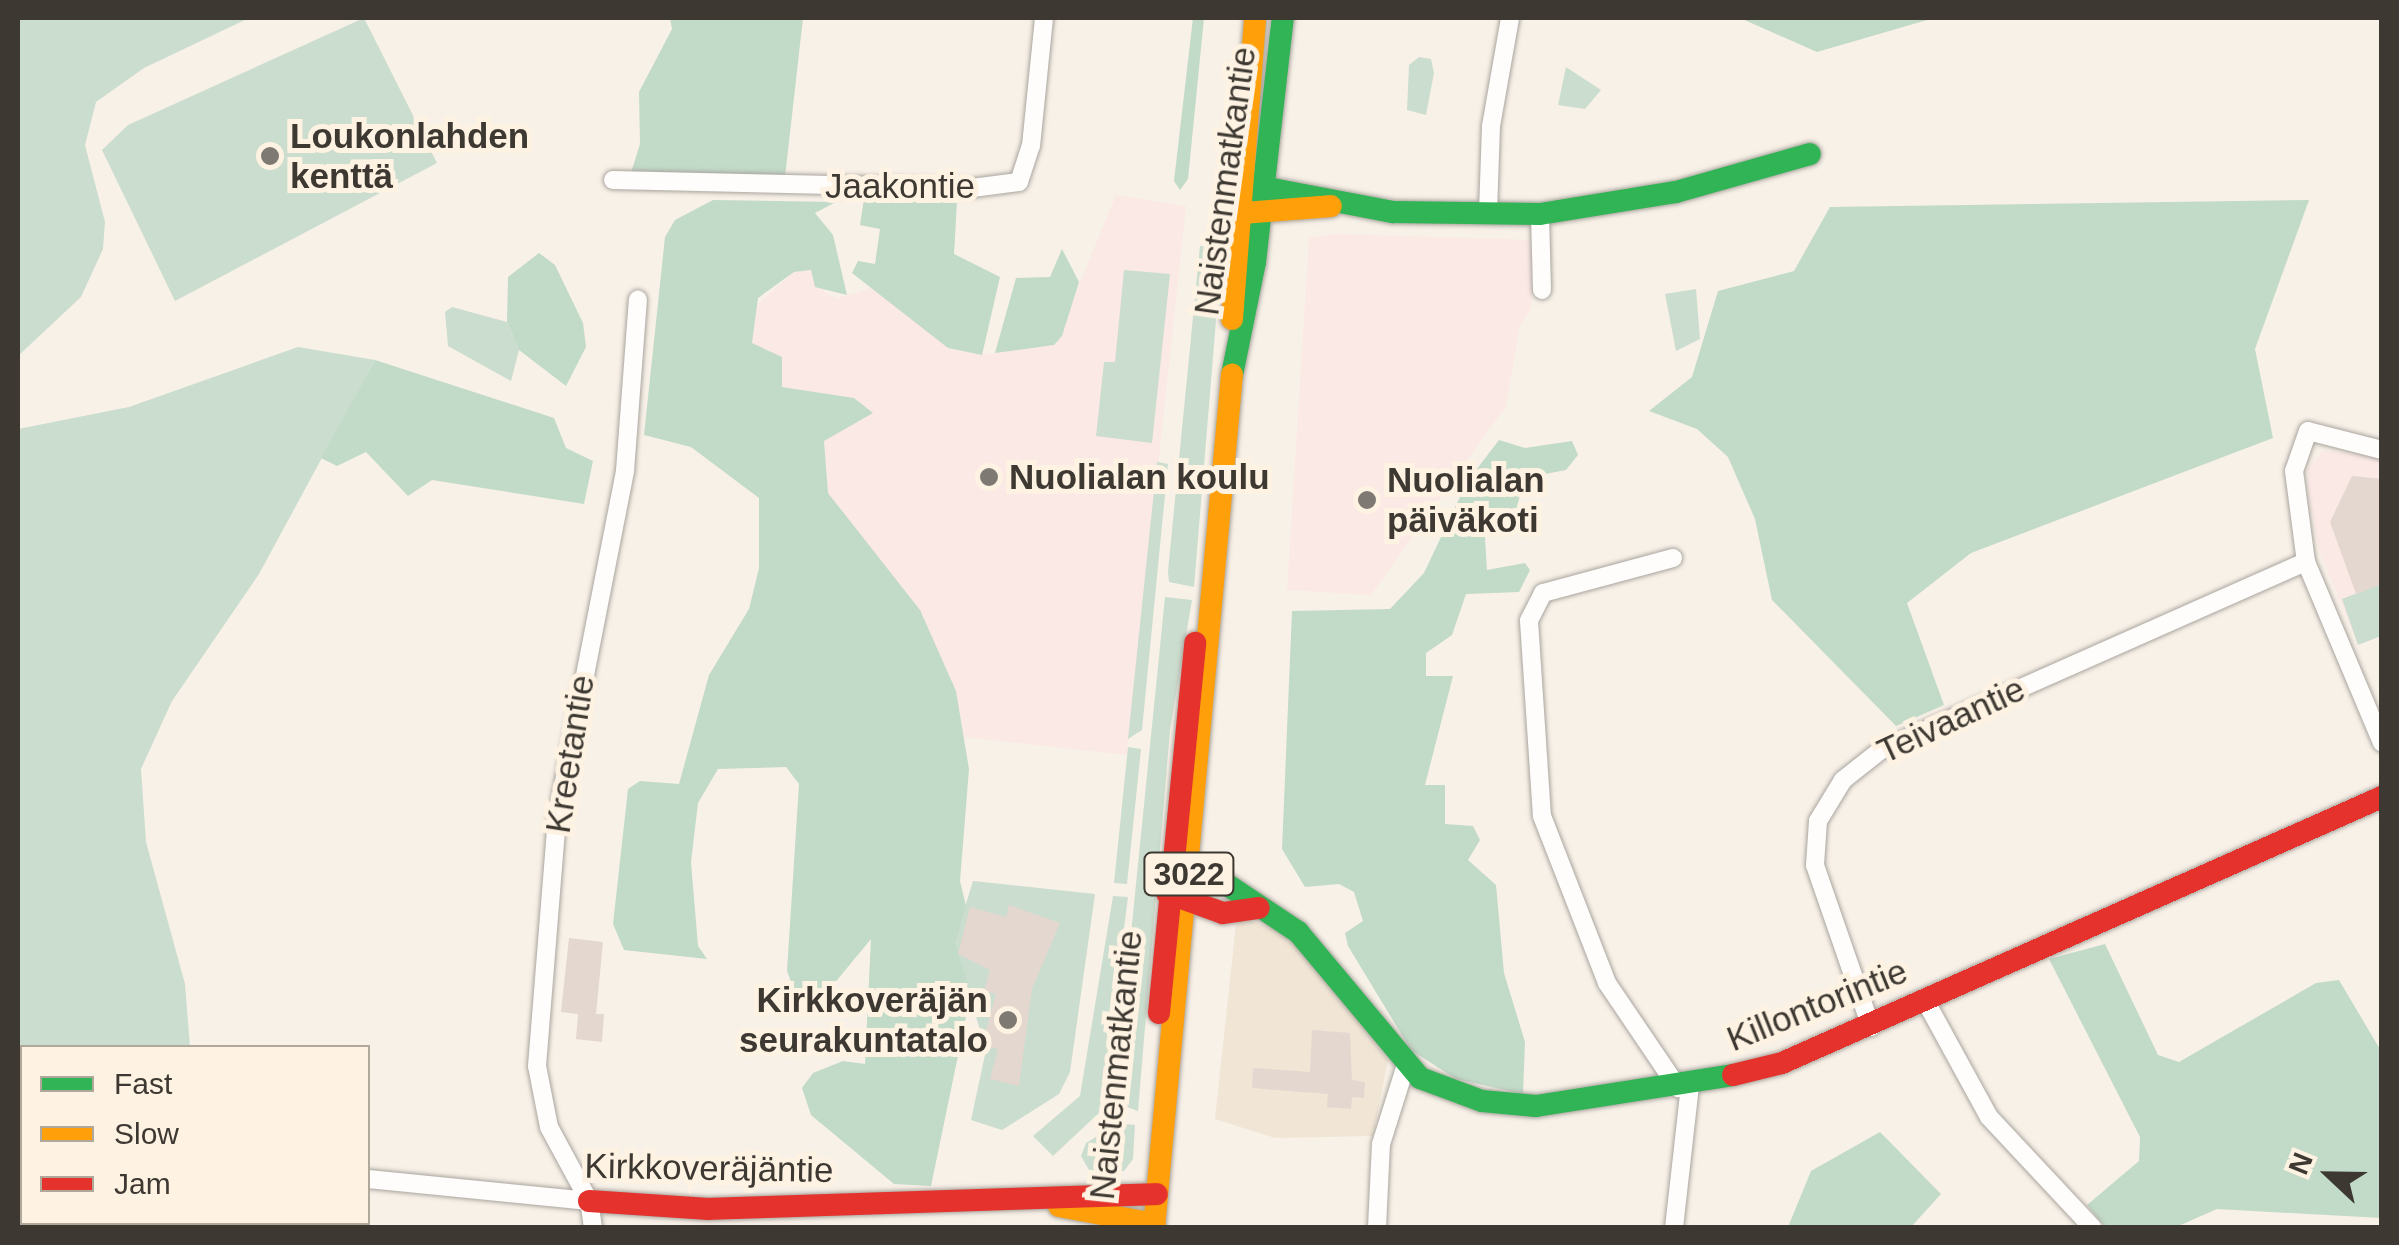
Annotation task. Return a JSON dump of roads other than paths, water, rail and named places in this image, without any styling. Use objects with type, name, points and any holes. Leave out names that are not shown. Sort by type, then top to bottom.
[{"type":"street","name":"Jaakontie","points":[[613,180],[972,188],[1018,182],[1031,146],[1044,18]]},
{"type":"street","name":"Naistenmatkantie","points":[[1234,355],[1235,212],[1255,18]]},
{"type":"street","name":"Naistenmatkantie","points":[[1145,1225],[1234,355],[1260,214],[1283,18]]},
{"type":"street","points":[[1488,212],[1491,126],[1510,18]]},
{"type":"street","points":[[1235,212],[1260,214],[1332,206],[1540,214],[1676,192],[1810,154]]},
{"type":"street","points":[[1237,184],[1263,186],[1332,206]]},
{"type":"street","points":[[1540,214],[1542,290]]},
{"type":"street","name":"Kreetantie","points":[[594,1228],[589,1201],[549,1127],[537,1066],[557,818],[625,471],[638,299]]},
{"type":"street","points":[[2382,450],[2308,431],[2294,471],[2306,562],[2382,743]]},
{"type":"street","points":[[1673,558],[1543,593],[1528,621],[1542,816],[1607,983],[1684,1087],[1674,1228]]},
{"type":"street","name":"Teivaantie","points":[[1870,1027],[1814,865],[1818,821],[1844,780],[1880,750],[2306,562]]},
{"type":"street","name":"Killontorintie","points":[[1405,1068],[1514,1107],[1684,1087],[1782,1063],[2382,797]]},
{"type":"street","points":[[1178,888],[1223,913],[1259,908],[1322,954],[1405,1068],[1381,1144],[1377,1228]]},
{"type":"street","points":[[1925,1000],[1980,1105],[2093,1228]]},
{"type":"street","name":"Kirkkoveräjäntie","points":[[370,1179],[709,1209],[1049,1204],[1148,1193]]},
{"type":"street","name":"Kirkkoveräjäntie","points":[[1049,1204],[1145,1225]]},
{"type":"place","name":"Loukonlahden kenttä","points":[[270,156]]},
{"type":"place","name":"Nuolialan koulu","points":[[989,477]]},
{"type":"place","name":"Nuolialan päiväkoti","points":[[1367,500]]},
{"type":"place","name":"Kirkkoveräjän seurakuntatalo","points":[[1008,1020]]}]
